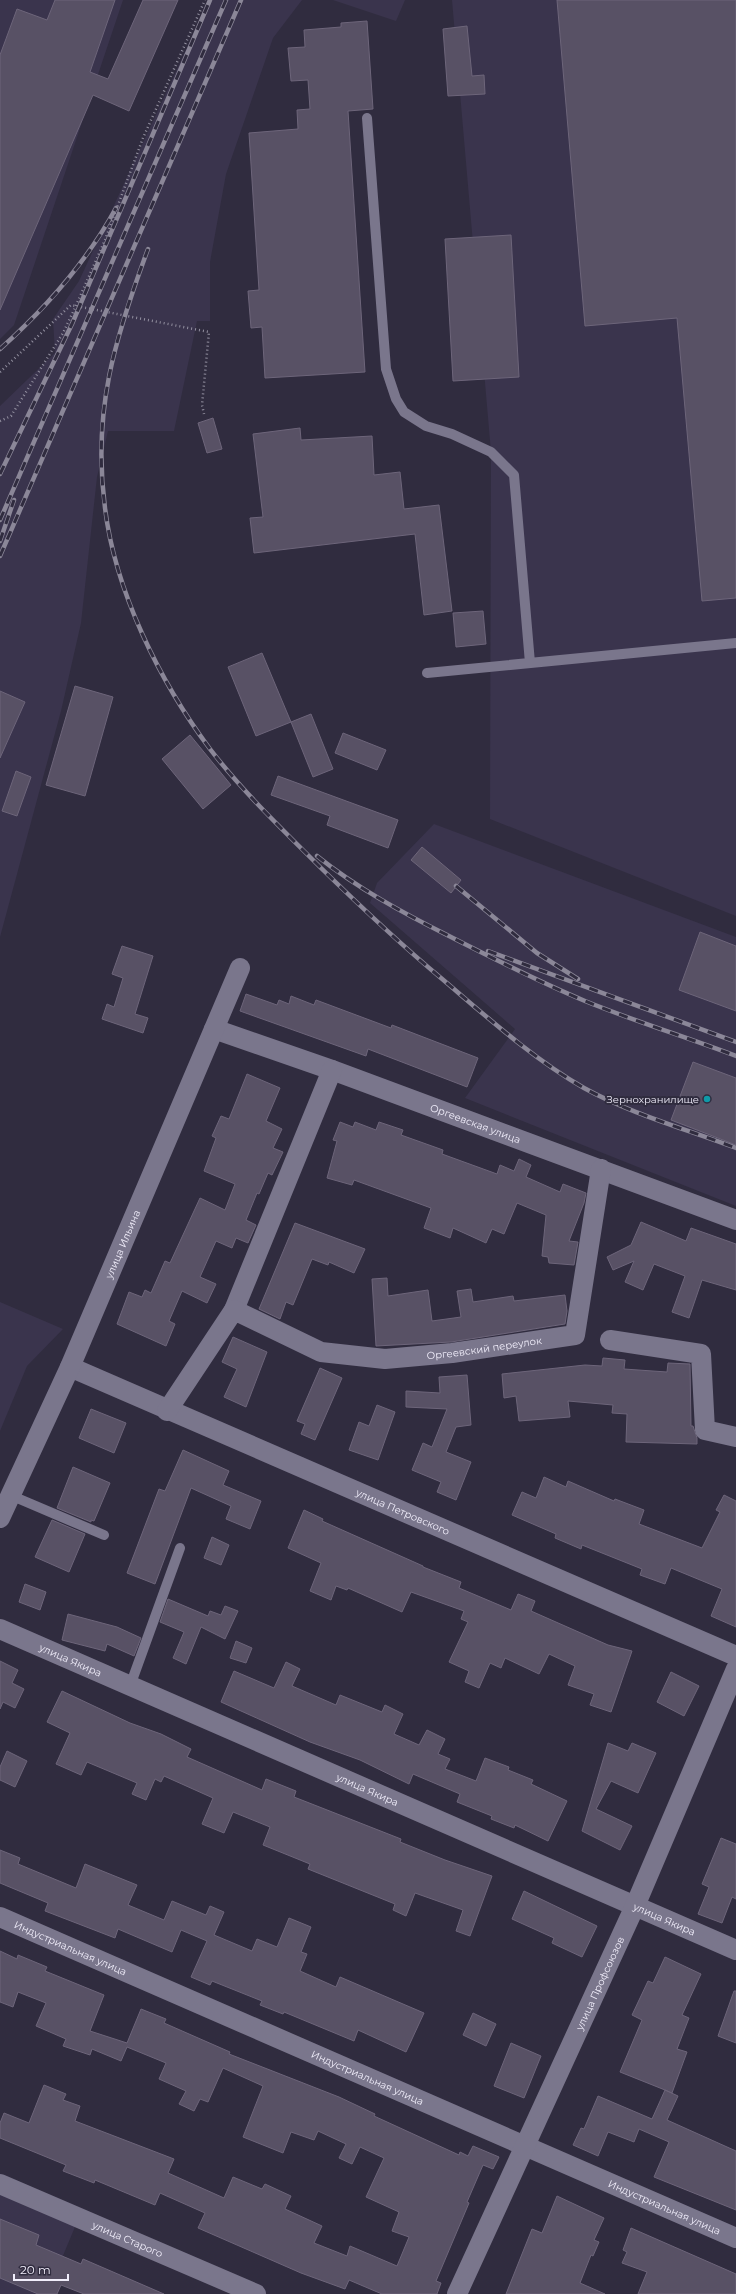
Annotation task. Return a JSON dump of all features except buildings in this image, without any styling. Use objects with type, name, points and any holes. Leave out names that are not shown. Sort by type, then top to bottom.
[{"type":"street","name":"улица Ильина","points":[[0,1518],[70,1367],[240,968]]},
{"type":"street","name":"Оргеевская улица","points":[[214,1029],[332,1070],[736,1220]]},
{"type":"street","points":[[167,1411],[234,1310],[332,1070]]},
{"type":"street","name":"Оргеевский переулок","points":[[234,1310],[321,1352],[385,1359],[452,1353],[575,1335],[601,1169]]},
{"type":"street","points":[[610,1340],[701,1354],[705,1430],[736,1437]]},
{"type":"street","name":"улица Петровского","points":[[70,1367],[167,1411],[736,1656]]},
{"type":"street","name":"улица Якира","points":[[0,1629],[736,1950]]},
{"type":"street","name":"улица Профсоюзов","points":[[458,2294],[635,1906],[736,1669]]},
{"type":"street","name":"Индустриальная улица","points":[[0,1917],[736,2238]]},
{"type":"street","name":"улица Старого","points":[[0,2184],[256,2294]]},
{"type":"lane","points":[[368,118],[386,369],[389,380],[404,412],[414,420],[452,434],[491,452],[514,475],[530,663]]},
{"type":"lane","points":[[427,673],[736,643]]},
{"type":"lane","points":[[10,1495],[104,1535]]},
{"type":"lane","points":[[130,1686],[180,1548]]},
{"type":"path","points":[[0,421],[11,416],[63,333],[105,240],[143,138],[205,0]]},
{"type":"path","points":[[0,372],[71,305],[209,332],[202,405],[204,414]]},
{"type":"shaded area","points":[[0,0],[123,0],[14,325],[0,339]]},
{"type":"shaded area","points":[[209,0],[302,0],[273,38],[226,174],[210,262],[210,321],[197,321],[174,431],[108,431],[97,477],[81,623],[61,711],[0,937],[0,406],[55,353],[53,319],[79,281]]},
{"type":"shaded area","points":[[333,0],[405,0],[396,21]]},
{"type":"shaded area","points":[[452,0],[736,0],[736,916],[490,819],[491,452]]},
{"type":"shaded area","points":[[434,824],[736,937],[736,1206],[465,1098],[515,1029],[370,903],[377,883]]},
{"type":"shaded area","points":[[0,1302],[63,1329],[27,1366],[0,1431]]},
{"type":"shaded area","points":[[0,2190],[77,2222],[47,2294],[0,2294]]},
{"type":"railway","points":[[0,474],[72,324],[210,0]]},
{"type":"railway","points":[[0,520],[226,0]]},
{"type":"railway","points":[[0,556],[241,0]]},
{"type":"railway","points":[[0,349],[49,301],[64,284],[92,247],[116,208]]},
{"type":"railway","points":[[148,249],[116,344],[109,376],[104,407],[102,439],[102,473],[105,508],[110,539],[129,603],[157,665],[192,723],[210,749],[236,780],[321,868],[410,951],[528,1050],[546,1064],[584,1088],[621,1106],[736,1148]]},
{"type":"railway","points":[[0,541],[14,500]]},
{"type":"railway","points":[[317,856],[348,879],[398,909],[466,945],[534,978],[568,994],[604,1008],[736,1056]]},
{"type":"railway","points":[[456,886],[537,953],[578,979]]},
{"type":"railway","points":[[488,951],[736,1042]]},
{"type":"place","name":"Зернохранилище","points":[[707,1099]]}]
